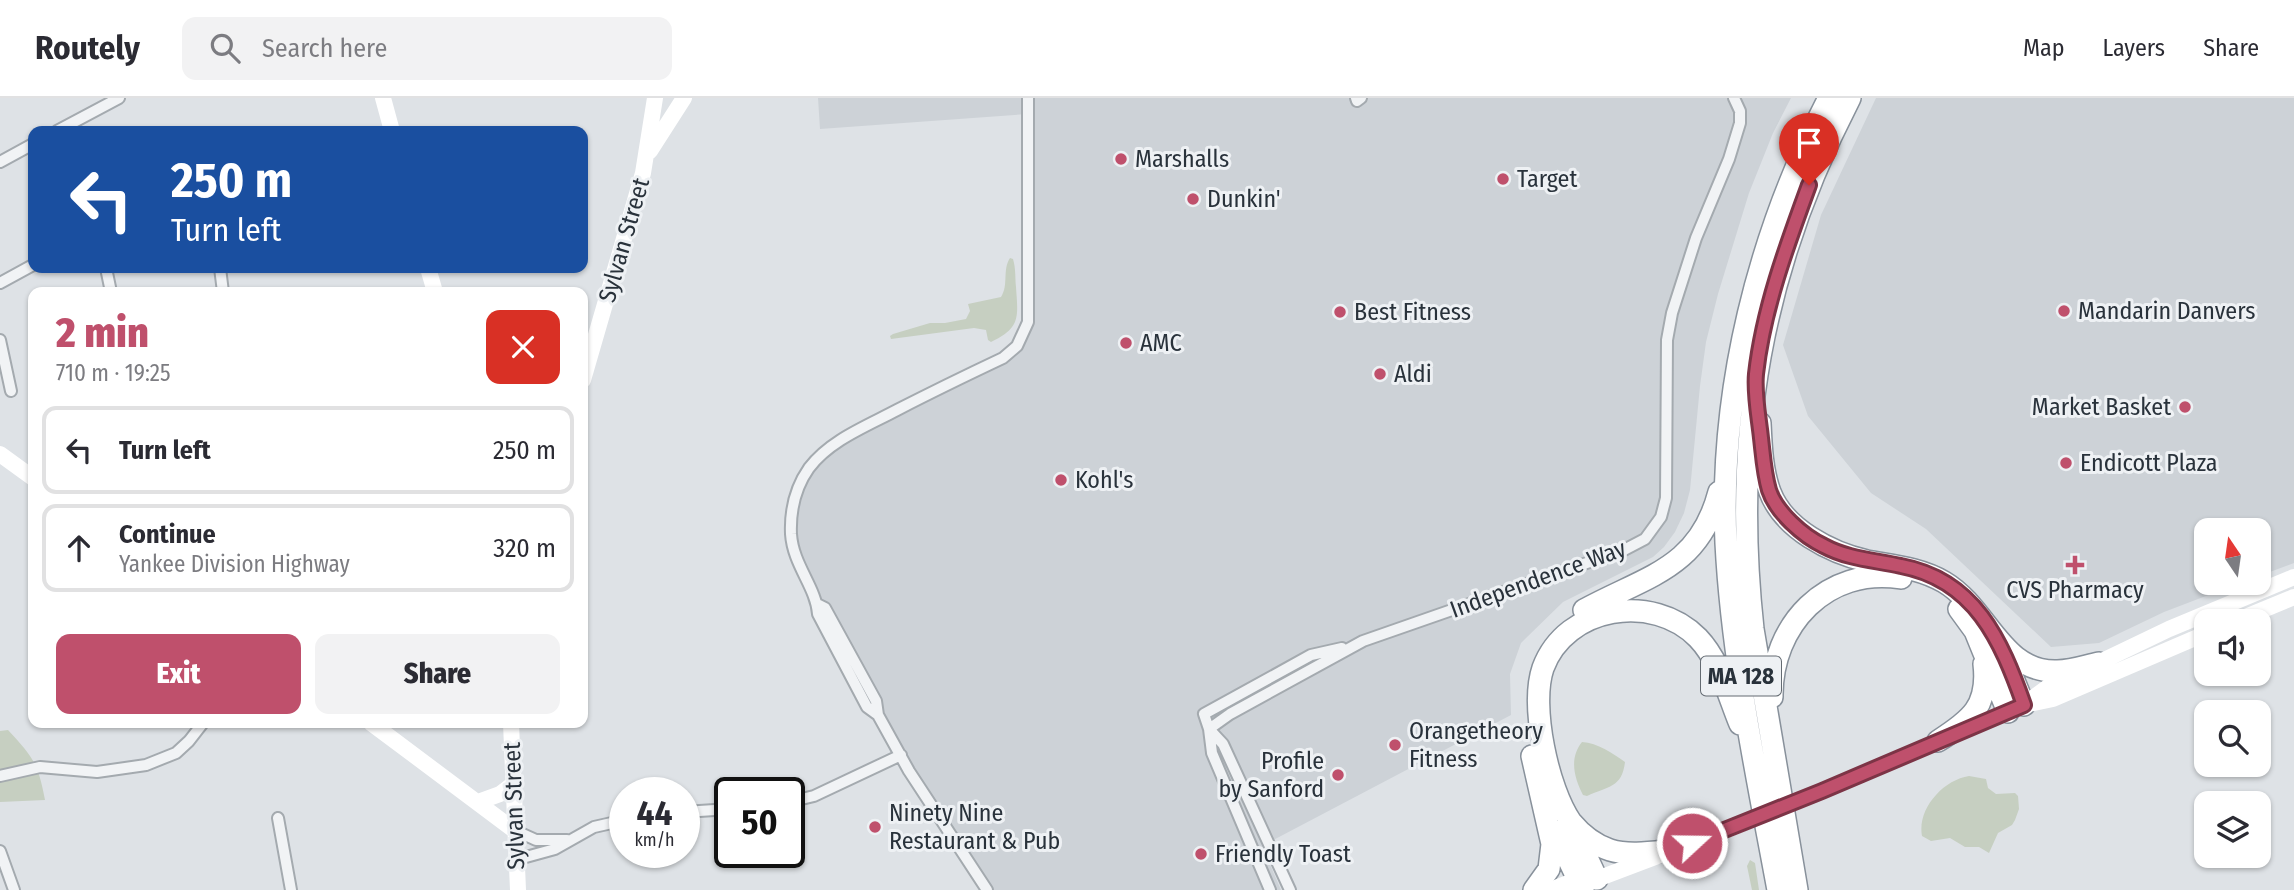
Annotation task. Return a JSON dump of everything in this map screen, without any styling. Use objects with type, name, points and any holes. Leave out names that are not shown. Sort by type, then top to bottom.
[{"type":"highway","name":"MA 128","points":[[1797,890],[1764,758],[1728,578],[1726,507],[1733,392],[1753,296],[1792,177],[1829,98]]},
{"type":"highway","name":"MA 128","points":[[1777,890],[1764,758],[1760,676],[1748,587],[1745,500],[1748,445],[1756,377],[1768,314],[1791,235],[1809,185],[1850,98]]},
{"type":"highway","points":[[1756,377],[1770,493],[1786,515],[1813,540],[1838,552],[1853,558],[1901,566],[1935,576],[1959,591],[1969,600],[2016,708]]},
{"type":"highway","points":[[1534,890],[1549,869],[1552,857],[1552,844],[1530,750],[1526,718],[1529,678],[1542,648],[1562,624],[1578,613],[1650,578],[1682,558],[1710,522],[1728,460]]},
{"type":"highway","points":[[1764,758],[1772,681],[1778,652],[1790,625],[1803,610],[1835,588],[1864,578],[1884,576],[1924,585],[1948,598],[1987,638],[2017,660],[2042,670],[2071,670],[2099,663]]},
{"type":"highway","points":[[1585,884],[1570,820],[1555,786],[1537,705],[1538,686],[1544,666],[1563,638],[1589,619],[1631,610],[1658,614],[1686,627],[1699,638],[1715,662],[1764,758]]},
{"type":"highway","points":[[1938,741],[1962,725],[1983,699],[1987,638]]},
{"type":"highway","points":[[1546,813],[1585,884]]},
{"type":"highway","points":[[1570,820],[1590,839],[1610,850],[1636,853],[1673,850]]},
{"type":"main road","points":[[383,98],[391,126]]},
{"type":"main road","name":"Sylvan Street","points":[[588,363],[646,156],[655,98]]},
{"type":"main road","points":[[646,156],[684,98]]},
{"type":"main road","points":[[0,454],[28,474]]},
{"type":"main road","points":[[2016,708],[2048,687],[2169,629],[2294,577]]},
{"type":"main road","points":[[2265,609],[2294,597]]},
{"type":"main road","points":[[1551,890],[1585,884],[1729,829],[2016,708],[2053,699],[2194,639]]},
{"type":"main road","points":[[378,728],[514,830]]},
{"type":"main road","name":"Sylvan Street","points":[[511,728],[518,890]]},
{"type":"main road","points":[[478,802],[500,794],[513,784]]},
{"type":"street","points":[[66,126],[119,98]]},
{"type":"street","points":[[987,890],[901,755],[878,715],[876,701],[825,608],[817,604],[794,556],[791,509],[798,486],[809,468],[824,452],[856,431],[1003,358],[1017,346],[1028,322],[1028,98]]},
{"type":"street","name":"Independence Way","points":[[1209,729],[1230,714],[1363,641],[1624,550],[1645,539],[1661,517],[1666,498],[1667,340],[1674,306],[1696,238],[1729,159],[1740,123],[1740,111],[1734,98]]},
{"type":"street","points":[[0,162],[28,147]]},
{"type":"street","points":[[0,282],[28,268]]},
{"type":"street","points":[[0,340],[11,391]]},
{"type":"street","name":"Independence Way","points":[[1270,890],[1212,752],[1204,714],[1311,656],[1337,648],[1352,647]]},
{"type":"street","points":[[0,776],[40,767],[97,772],[146,765],[176,753],[199,728]]},
{"type":"street","name":"Independence Way","points":[[1209,729],[1223,744],[1290,890]]},
{"type":"street","points":[[805,798],[901,755]]},
{"type":"street","points":[[278,818],[291,890]]},
{"type":"street","points":[[515,860],[555,849],[594,827],[609,824]]},
{"type":"street","points":[[514,830],[536,840],[567,840]]},
{"type":"street","points":[[0,851],[13,890]]},
{"type":"shaded area","points":[[818,98],[1791,98],[1773,133],[1749,193],[1718,294],[1706,342],[1690,490],[1684,513],[1675,532],[1653,557],[1563,602],[1521,643],[1510,674],[1511,715],[1262,846],[1281,890],[987,890],[909,771],[809,587],[791,534],[798,486],[824,452],[1003,358],[1028,322],[1028,114],[820,129]]},
{"type":"shaded area","points":[[1876,98],[2294,98],[2294,563],[2272,571],[2272,518],[2194,518],[2194,595],[2209,595],[2164,612],[2099,643],[2051,647],[1926,529],[1871,493],[1808,416],[1783,345],[1821,215]]},
{"type":"green space","points":[[1010,258],[1015,266],[1017,314],[1013,326],[1001,337],[991,342],[986,330],[974,328],[891,339],[893,334],[930,323],[966,319],[970,311],[968,304],[1001,297]]},
{"type":"green space","points":[[8,730],[33,761],[45,800],[0,802],[0,731]]},
{"type":"green space","points":[[1582,742],[1599,746],[1625,762],[1617,782],[1587,796],[1583,795],[1574,768],[1575,755]]},
{"type":"green space","points":[[1969,776],[1986,779],[1988,788],[1996,794],[2015,793],[2018,796],[2019,809],[2015,820],[2012,825],[1998,833],[1989,853],[1979,847],[1965,847],[1950,838],[1931,841],[1922,836],[1924,816],[1934,797],[1950,783]]},
{"type":"green space","points":[[1750,860],[1755,863],[1759,890],[1752,890],[1747,866]]},
{"type":"place","name":"Marshalls","points":[[1121,159]]},
{"type":"place","name":"Target","points":[[1503,179]]},
{"type":"place","name":"Dunkin'","points":[[1193,199]]},
{"type":"place","name":"Mandarin Danvers","points":[[2064,311]]},
{"type":"place","name":"Best Fitness","points":[[1340,312]]},
{"type":"place","name":"AMC","points":[[1126,343]]},
{"type":"place","name":"Aldi","points":[[1380,374]]},
{"type":"place","name":"Market Basket","points":[[2185,407]]},
{"type":"place","name":"Endicott Plaza","points":[[2066,463]]},
{"type":"place","name":"Kohl's","points":[[1061,480]]},
{"type":"place","name":"CVS Pharmacy","points":[[2075,565]]},
{"type":"place","name":"Orangetheory Fitness","points":[[1395,745]]},
{"type":"place","name":"Profile by Sanford","points":[[1338,775]]},
{"type":"place","name":"Ninety Nine Restaurant & Pub","points":[[875,827]]},
{"type":"place","name":"Friendly Toast","points":[[1201,854]]},
{"type":"route","points":[[1692,843],[2024,705],[1994,635],[1979,612],[1959,591],[1935,576],[1901,566],[1853,558],[1824,546],[1798,528],[1770,493],[1763,458],[1756,377],[1768,314],[1809,185]]}]
